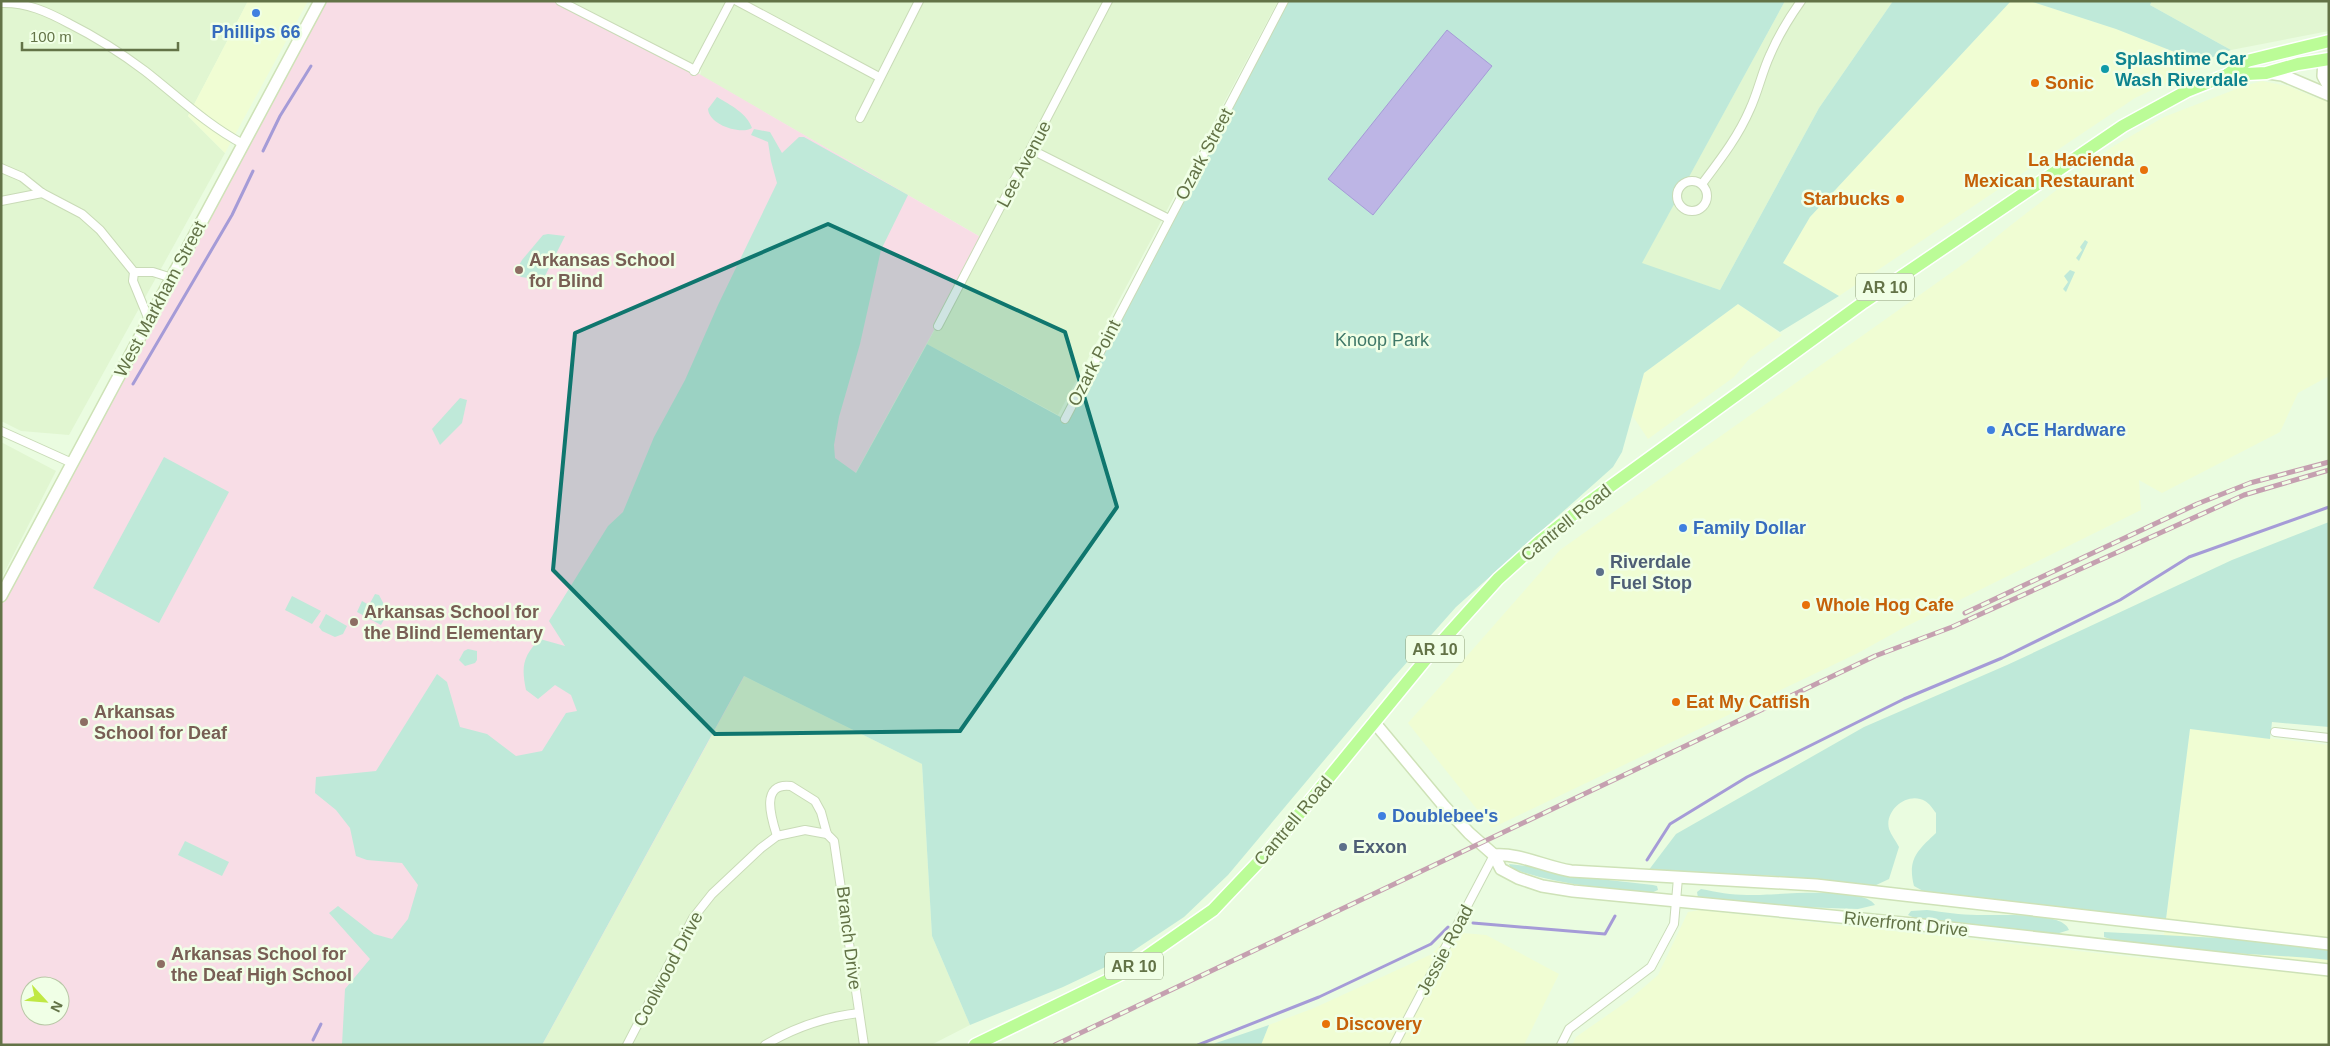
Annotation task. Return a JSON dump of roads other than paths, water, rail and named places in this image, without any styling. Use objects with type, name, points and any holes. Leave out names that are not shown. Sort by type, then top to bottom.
[{"type":"main road","name":"Cantrell Road","points":[[974,1045],[1123,973],[1213,910],[1269,851],[1374,722],[1498,579],[1539,542],[1589,502],[1864,302],[2123,126],[2187,91],[2227,74],[2247,61],[2329,41]]},
{"type":"main road","name":"Cantrell Road","points":[[2227,74],[2266,73],[2326,59]]},
{"type":"street","name":"West Markham Street","points":[[1,596],[320,1]]},
{"type":"street","points":[[560,1],[695,71],[731,1]]},
{"type":"street","points":[[737,1],[879,77]]},
{"type":"street","points":[[860,118],[879,77],[920,1]]},
{"type":"street","name":"Lee Avenue","points":[[938,326],[1016,175],[1032,150],[1108,1]]},
{"type":"street","name":"Ozark Street","points":[[1123,306],[1284,1]]},
{"type":"street","points":[[1702,184],[1741,128],[1759,87],[1770,55],[1788,19],[1801,1]]},
{"type":"street","points":[[1,3],[11,2],[36,8],[100,40],[144,70],[221,131],[243,144]]},
{"type":"street","points":[[2326,59],[2323,76],[2329,86]]},
{"type":"street","points":[[2266,73],[2282,75],[2329,95]]},
{"type":"street","points":[[1032,150],[1169,219]]},
{"type":"street","points":[[1,168],[22,177],[42,193],[82,214],[100,230],[134,272],[133,281],[149,320]]},
{"type":"street","points":[[1,201],[42,193]]},
{"type":"street","points":[[134,272],[153,272],[172,278]]},
{"type":"street","name":"Ozark Point","points":[[1064,419],[1123,306]]},
{"type":"street","points":[[1,431],[72,463]]},
{"type":"street","name":"Riverfront Drive","points":[[1374,722],[1468,833],[1494,855],[1501,869],[1518,878],[1542,886],[1573,891],[1676,900],[2329,970]]},
{"type":"street","points":[[2275,732],[2329,738]]},
{"type":"street","name":"Branch Drive","points":[[777,836],[770,816],[770,802],[773,794],[787,786],[800,790],[815,801],[821,812],[827,834],[832,837],[837,854],[864,1045]]},
{"type":"street","points":[[777,836],[806,830],[827,834]]},
{"type":"street","name":"Coolwood Drive","points":[[627,1045],[693,918],[705,902],[761,848],[777,836]]},
{"type":"street","name":"Riverfront Drive","points":[[1494,855],[1505,854],[1564,870],[1678,878],[1719,878],[1895,894],[2329,944]]},
{"type":"street","name":"Jessie Road","points":[[1394,1045],[1494,855]]},
{"type":"street","points":[[1561,1045],[1569,1029],[1651,967],[1674,924],[1678,878]]},
{"type":"street","points":[[765,1045],[782,1035],[814,1022],[858,1013]]},
{"type":"waterway","points":[[263,151],[280,116],[311,66]]},
{"type":"waterway","points":[[133,384],[232,215],[253,171]]},
{"type":"waterway","points":[[1647,860],[1670,824],[1747,777],[1904,699],[2002,658],[2120,600],[2189,557],[2329,507]]},
{"type":"waterway","points":[[1473,923],[1605,934],[1615,916]]},
{"type":"waterway","points":[[1198,1045],[1319,997],[1431,944],[1448,927]]},
{"type":"waterway","points":[[313,1040],[321,1024]]},
{"type":"railway","points":[[1965,613],[2197,504],[2250,483],[2329,462]]},
{"type":"railway","points":[[1055,1045],[1875,656],[1952,627],[2244,495],[2329,470]]},
{"type":"place","name":"Phillips 66","points":[[256,13]]},
{"type":"place","name":"Splashtime Car Wash Riverdale","points":[[2105,69]]},
{"type":"place","name":"Sonic","points":[[2035,83]]},
{"type":"place","name":"La Hacienda Mexican Restaurant","points":[[2144,170]]},
{"type":"place","name":"Starbucks","points":[[1900,199]]},
{"type":"place","name":"Arkansas School for Blind","points":[[519,270]]},
{"type":"place","name":"ACE Hardware","points":[[1991,430]]},
{"type":"place","name":"Family Dollar","points":[[1683,528]]},
{"type":"place","name":"Riverdale Fuel Stop","points":[[1600,572]]},
{"type":"place","name":"Whole Hog Cafe","points":[[1806,605]]},
{"type":"place","name":"Arkansas School for the Blind Elementary","points":[[354,622]]},
{"type":"place","name":"Eat My Catfish","points":[[1676,702]]},
{"type":"place","name":"Arkansas School for Deaf","points":[[84,722]]},
{"type":"place","name":"Doublebee's","points":[[1382,816]]},
{"type":"place","name":"Exxon","points":[[1343,847]]},
{"type":"place","name":"Arkansas School for the Deaf High School","points":[[161,964]]},
{"type":"place","name":"Discovery","points":[[1326,1024]]},
{"type":"park label","name":"Knoop Park","points":[[1382,340]]}]
